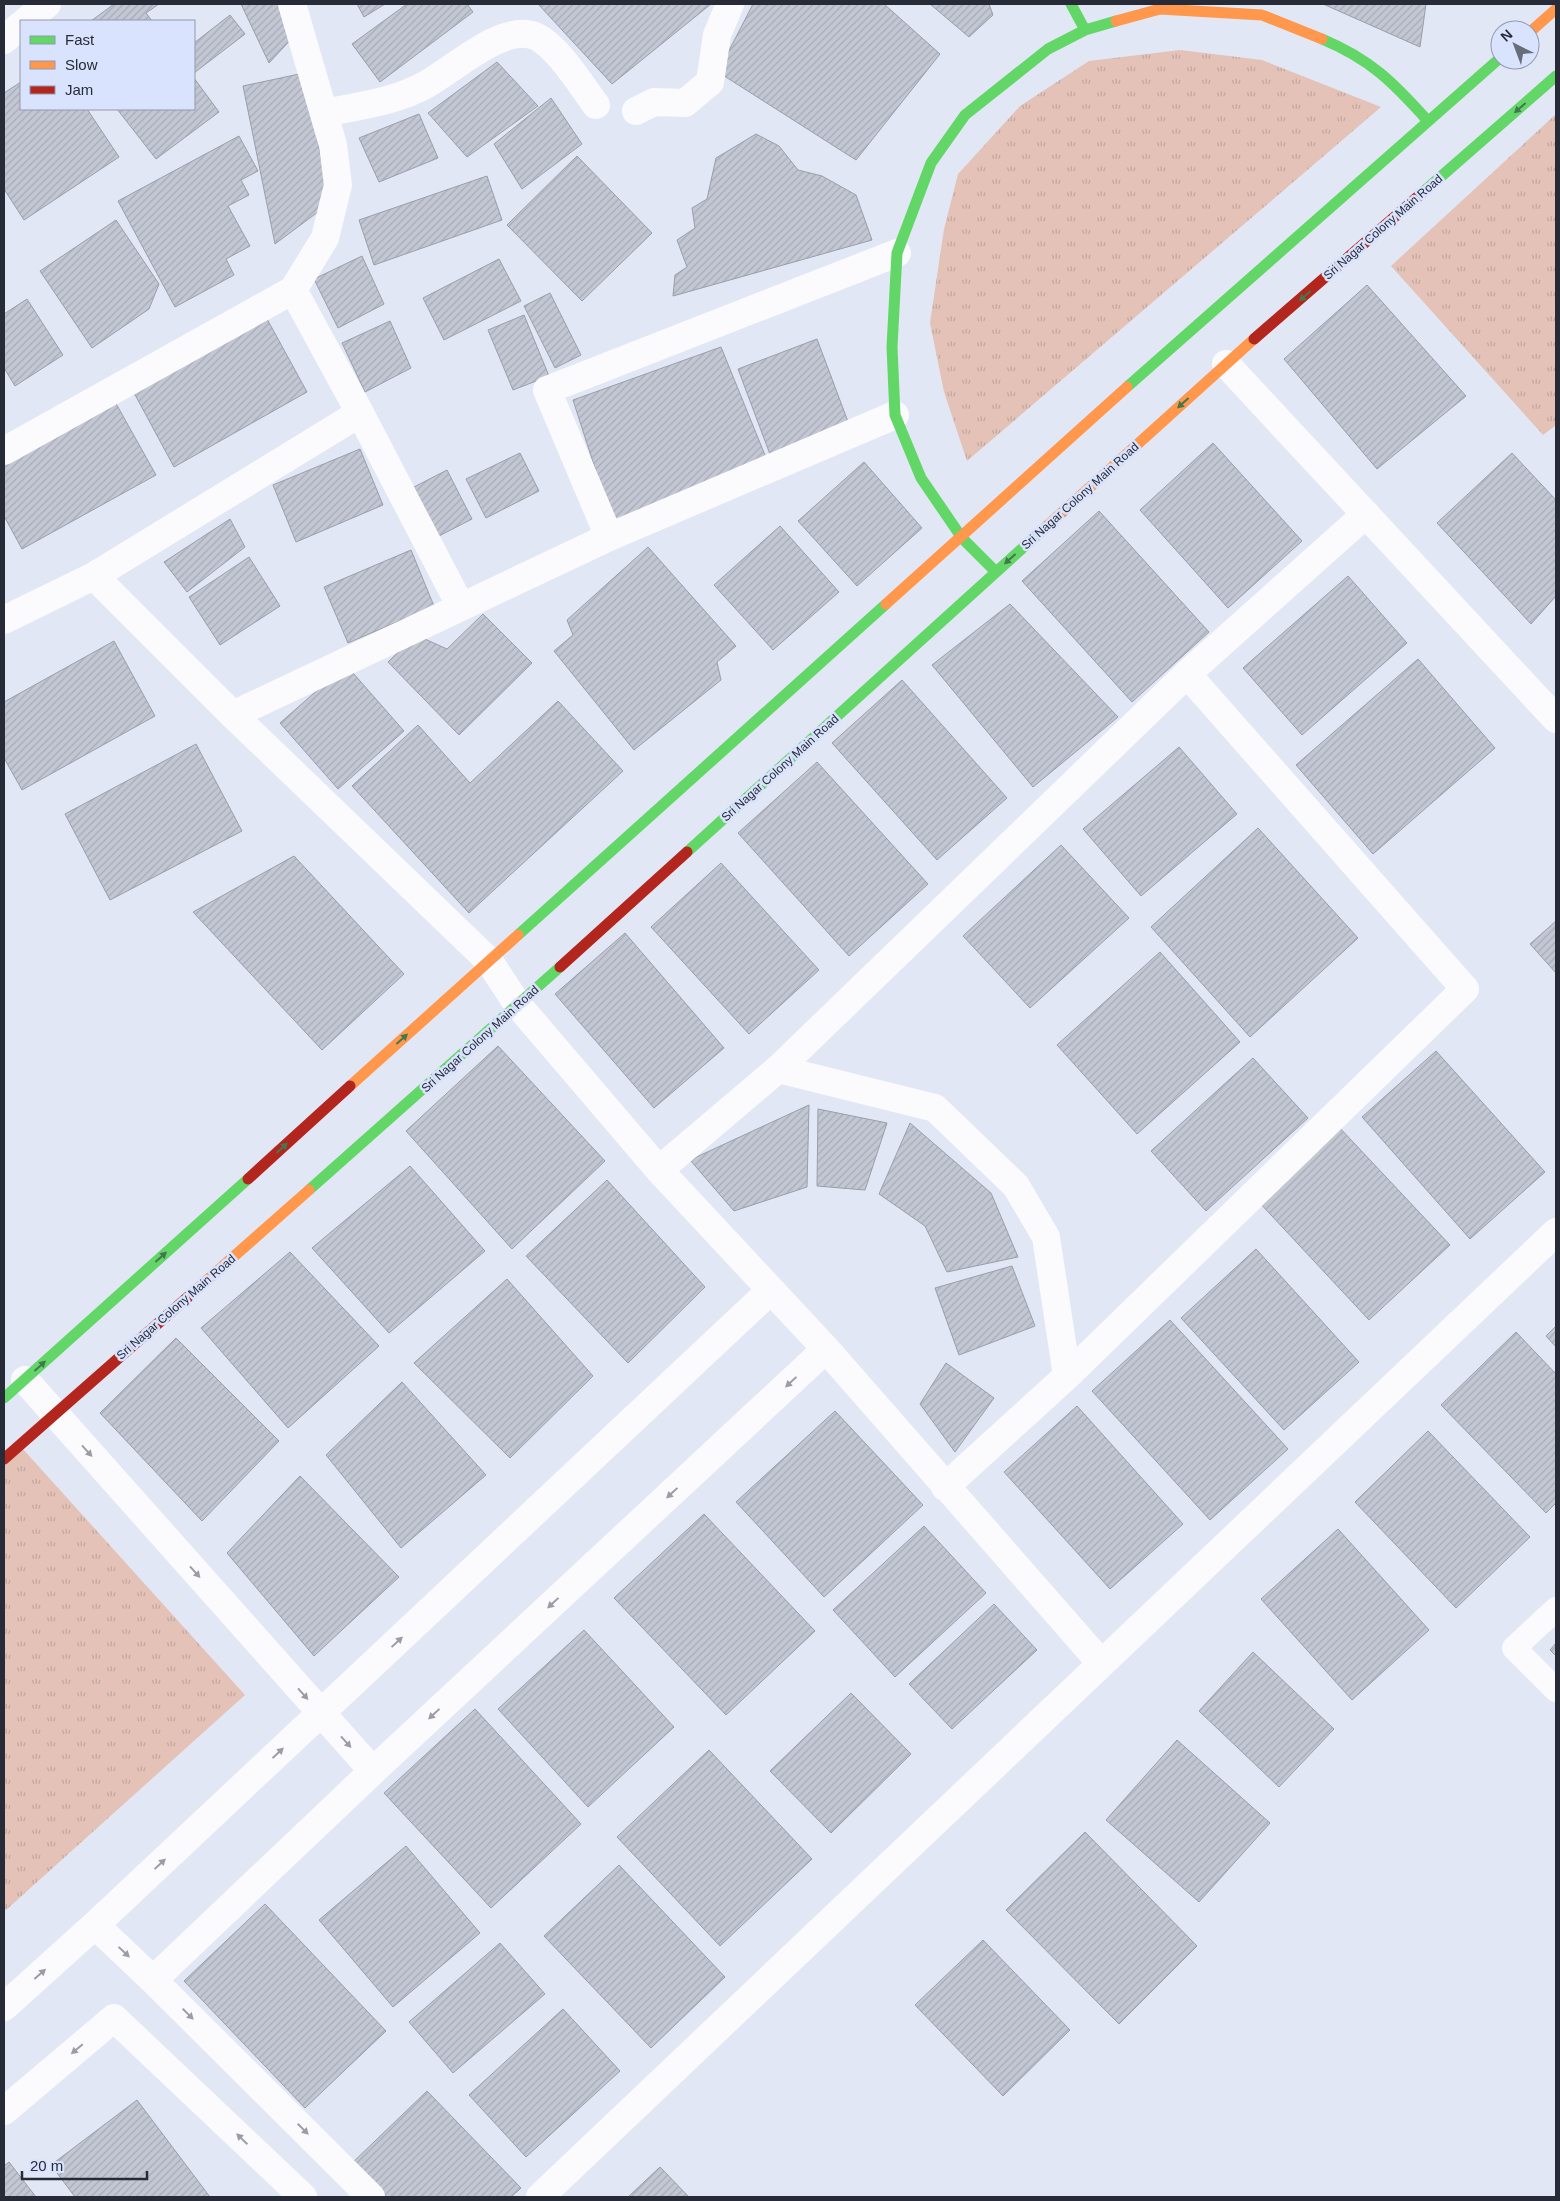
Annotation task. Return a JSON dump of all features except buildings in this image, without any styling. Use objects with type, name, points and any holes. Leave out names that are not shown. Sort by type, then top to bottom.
[{"type":"main road","points":[[1071,4],[1085,30]]},
{"type":"main road","points":[[996,572],[962,538],[921,478],[896,415],[892,347],[897,253],[931,163],[965,115],[1048,49],[1085,30],[1160,9],[1262,15],[1349,50],[1392,81],[1427,120]]},
{"type":"main road","points":[[1540,24],[1556,10]]},
{"type":"main road","points":[[4,1398],[962,538],[1195,326],[1490,66]]},
{"type":"main road","name":"Sri Nagar Colony Main Road","points":[[4,1459],[518,1005],[1226,364],[1556,76]]},
{"type":"street","points":[[27,20],[47,4]]},
{"type":"street","points":[[4,451],[293,290],[325,238],[338,186],[334,145],[292,4]]},
{"type":"street","points":[[636,111],[654,102],[685,104],[710,82],[717,35],[730,4]]},
{"type":"street","points":[[4,40],[20,26]]},
{"type":"street","points":[[324,113],[396,99],[426,85],[488,45],[506,36],[531,35],[548,44],[596,105]]},
{"type":"street","points":[[609,537],[547,390],[897,253]]},
{"type":"street","points":[[293,290],[360,413],[461,607]]},
{"type":"street","points":[[1226,364],[1556,719]]},
{"type":"street","points":[[4,620],[94,576],[360,413]]},
{"type":"street","points":[[232,715],[609,537],[896,415]]},
{"type":"street","points":[[659,1170],[778,1069],[1187,674],[1366,514]]},
{"type":"street","points":[[94,576],[232,715],[489,961],[518,1005],[659,1170],[826,1349],[1101,1663]]},
{"type":"street","points":[[945,1487],[1066,1376],[1465,989],[1187,674]]},
{"type":"street","points":[[778,1069],[934,1108],[1016,1186],[1046,1237],[1066,1376]]},
{"type":"street","points":[[540,2197],[1556,1232]]},
{"type":"street","points":[[4,2007],[96,1925],[771,1290]]},
{"type":"street","points":[[154,1980],[373,1771],[826,1349]]},
{"type":"street","points":[[25,1380],[320,1714],[373,1771]]},
{"type":"street","points":[[96,1925],[154,1980],[371,2197]]},
{"type":"street","points":[[4,2112],[114,2018],[302,2197]]},
{"type":"lane","points":[[1556,1609],[1514,1648],[1556,1690]]},
{"type":"green space","points":[[1180,50],[1262,60],[1381,107],[967,461],[944,392],[930,323],[944,229],[958,174],[1020,106],[1089,61]]},
{"type":"green space","points":[[1556,114],[1556,425],[1543,435],[1391,266]]},
{"type":"green space","points":[[22,1448],[245,1695],[6,1910],[4,1908],[4,1465]]},
{"type":"traffic: fast","points":[[1071,4],[1085,30]]},
{"type":"traffic: fast","points":[[996,572],[962,538],[921,478],[895,415],[892,347],[897,253],[931,163],[965,115],[1048,49],[1085,30],[1116,21]]},
{"type":"traffic: fast","points":[[1322,39],[1354,55],[1380,73],[1427,120]]},
{"type":"traffic: fast","points":[[1127,387],[1490,67]]},
{"type":"traffic: fast","points":[[1421,194],[1556,76]]},
{"type":"traffic: fast","points":[[687,852],[1047,526]]},
{"type":"traffic: fast","points":[[518,935],[886,604]]},
{"type":"traffic: fast","points":[[309,1190],[560,967]]},
{"type":"traffic: fast","points":[[4,1398],[248,1179]]},
{"type":"traffic: slow","points":[[1116,21],[1160,9],[1262,15],[1322,39]]},
{"type":"traffic: slow","points":[[1540,23],[1556,9]]},
{"type":"traffic: slow","points":[[1047,526],[1254,339]]},
{"type":"traffic: slow","points":[[886,604],[1127,387]]},
{"type":"traffic: slow","points":[[350,1086],[518,935]]},
{"type":"traffic: slow","points":[[188,1297],[309,1190]]},
{"type":"traffic: jam","points":[[1254,339],[1421,194]]},
{"type":"traffic: jam","points":[[560,967],[687,852]]},
{"type":"traffic: jam","points":[[248,1179],[350,1086]]},
{"type":"traffic: jam","points":[[4,1459],[188,1297]]}]
